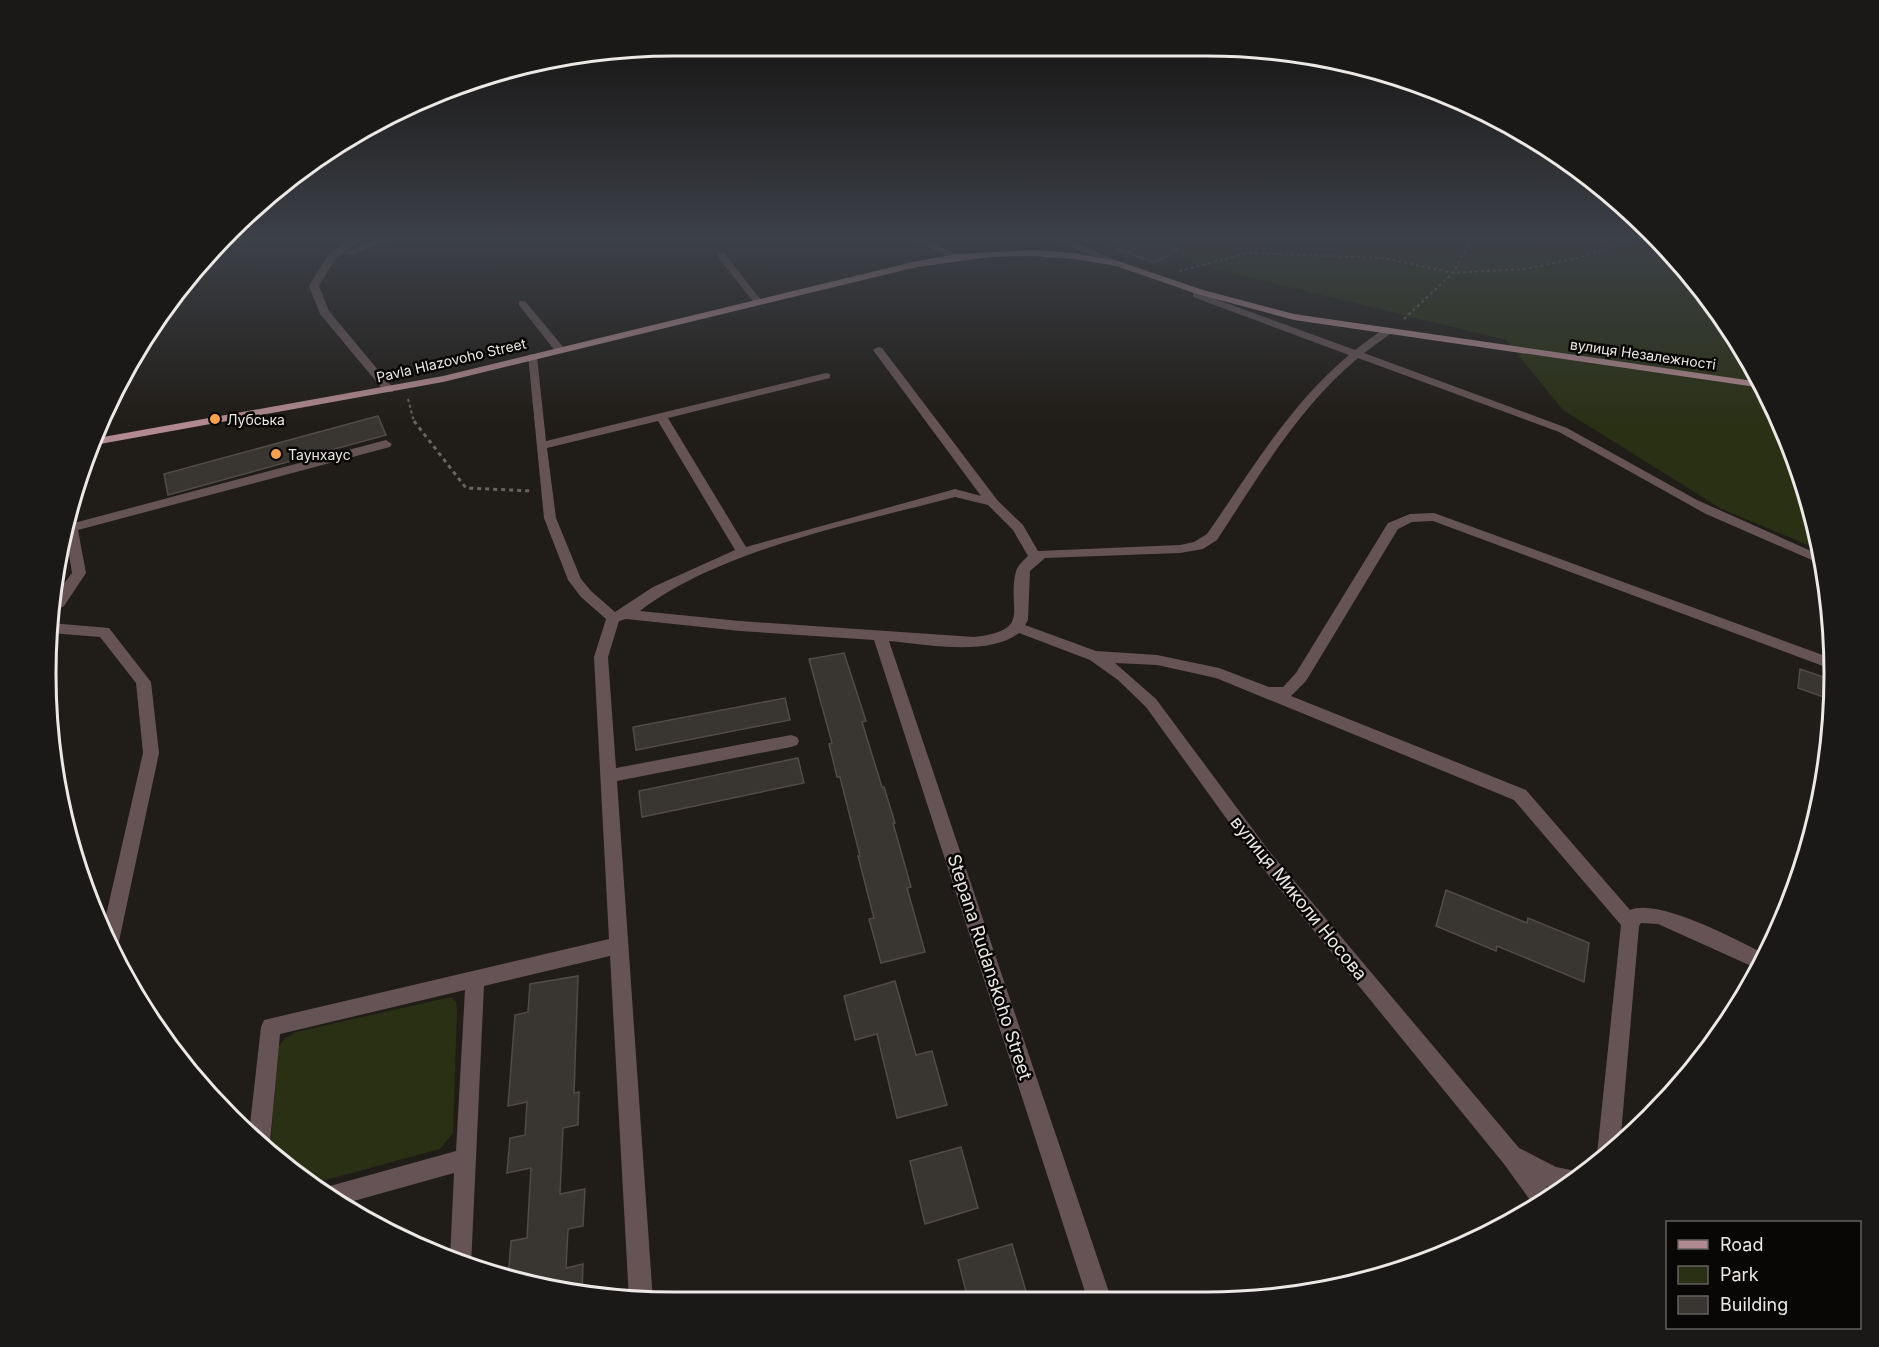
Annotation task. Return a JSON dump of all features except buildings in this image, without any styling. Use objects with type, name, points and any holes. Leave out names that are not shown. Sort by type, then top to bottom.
[{"type":"main road","name":"Pavla Hlazovoho Street","points":[[101,441],[405,387],[763,301]]},
{"type":"main road","name":"вулиця Незалежності","points":[[1233,301],[1278,313],[1386,332],[1751,384]]},
{"type":"street","points":[[320,301],[324,312],[389,390]]},
{"type":"street","points":[[1212,301],[1563,430],[1609,453],[1643,475],[1705,509],[1812,556]]},
{"type":"street","points":[[522,303],[560,350]]},
{"type":"street","points":[[532,357],[550,518],[575,580],[586,594],[620,616],[974,642],[994,639],[1017,627],[1021,620],[1023,570],[1035,557],[1076,552],[1180,549],[1198,546],[1212,537],[1279,437],[1321,386],[1356,354],[1386,332]]},
{"type":"street","points":[[878,350],[994,504],[1018,528],[1035,557]]},
{"type":"street","points":[[541,446],[826,376]]},
{"type":"street","points":[[661,417],[743,552]]},
{"type":"street","points":[[74,525],[386,444]]},
{"type":"street","points":[[640,1290],[601,657],[620,616],[658,590],[743,552],[955,493],[994,504]]},
{"type":"street","points":[[1268,693],[1287,692],[1301,677],[1393,526],[1410,518],[1434,517],[1823,661]]},
{"type":"street","points":[[60,601],[79,573],[71,536]]},
{"type":"street","name":"вулиця Миколи Носова","points":[[1017,627],[1095,656],[1123,676],[1151,703],[1263,856],[1510,1156],[1554,1178],[1561,1179]]},
{"type":"street","points":[[57,629],[104,632],[143,682],[151,753],[112,931]]},
{"type":"street","name":"Stepana Rudanskoho Street","points":[[880,636],[1097,1292]]},
{"type":"street","points":[[1095,656],[1157,660],[1219,673],[1521,795],[1630,923]]},
{"type":"street","points":[[609,776],[791,741]]},
{"type":"street","points":[[1609,1141],[1630,923],[1637,915],[1659,916],[1754,958]]},
{"type":"street","points":[[260,1132],[271,1027],[619,945]]},
{"type":"street","points":[[461,1254],[476,978]]},
{"type":"street","points":[[1510,1156],[1538,1194]]},
{"type":"street","points":[[341,1194],[466,1159]]},
{"type":"path","points":[[1386,332],[1425,301]]},
{"type":"path","points":[[405,387],[415,425],[466,488],[547,492]]},
{"type":"green space","points":[[1346,301],[1699,301],[1741,365],[1760,400],[1791,475],[1810,546],[1720,508],[1563,410],[1506,340]]},
{"type":"green space","points":[[451,997],[456,1002],[457,1010],[453,1133],[440,1149],[322,1181],[271,1142],[278,1048],[284,1039],[296,1032]]},
{"type":"place","name":"Лубська","points":[[215,419]]},
{"type":"place","name":"Таунхаус","points":[[276,454]]}]
